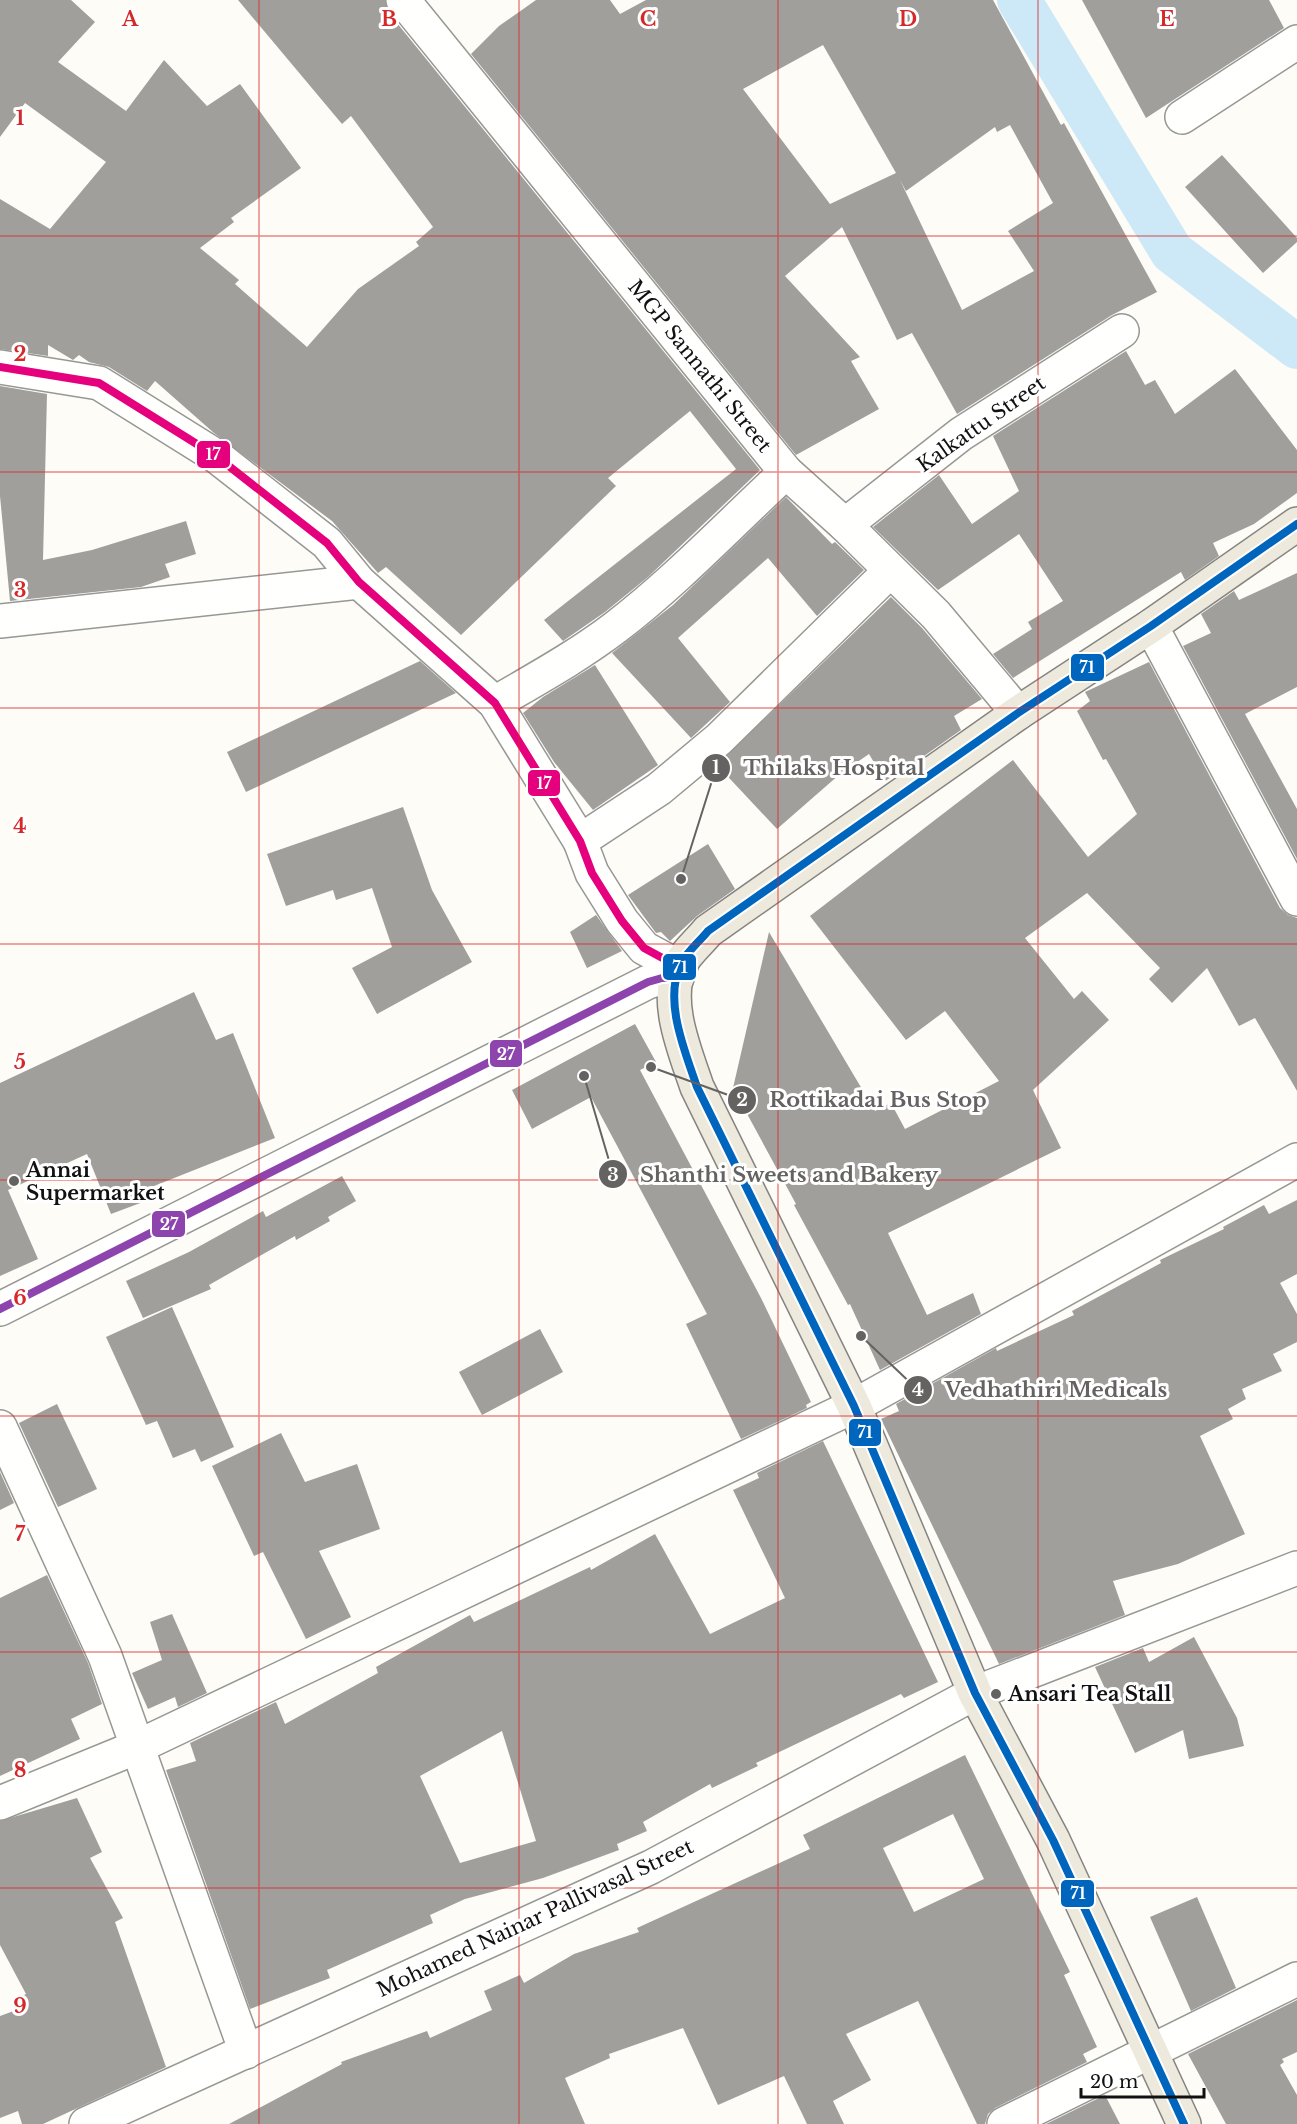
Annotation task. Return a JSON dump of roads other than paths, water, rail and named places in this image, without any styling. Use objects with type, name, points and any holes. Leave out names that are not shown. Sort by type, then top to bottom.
[{"type":"main road","points":[[1184,2124],[1053,1840],[975,1693],[854,1406],[697,1087],[679,1030],[675,993],[679,970],[708,931],[1017,713],[1151,626],[1297,524]]},
{"type":"street","name":"MGP Sannathi Street","points":[[403,0],[786,472],[845,525],[936,615],[1017,713]]},
{"type":"street","points":[[1182,117],[1297,42]]},
{"type":"street","name":"Kalkattu Street","points":[[845,525],[961,434],[1122,331]]},
{"type":"street","points":[[0,367],[99,383],[216,456],[327,543],[359,582],[495,703],[580,842],[592,873],[634,937],[656,956],[679,970]]},
{"type":"street","points":[[495,703],[557,668],[616,627],[687,566],[786,472]]},
{"type":"street","points":[[580,842],[659,789],[719,739],[890,571]]},
{"type":"street","points":[[0,621],[359,582]]},
{"type":"street","points":[[1151,626],[1297,899]]},
{"type":"street","points":[[0,1309],[648,982],[679,970]]},
{"type":"street","points":[[0,1803],[137,1747],[854,1406],[1297,1160]]},
{"type":"street","points":[[1,1432],[105,1656],[246,2052]]},
{"type":"street","name":"Mohamed Nainar Pallivasal Street","points":[[86,2124],[651,1867],[975,1693],[1297,1568]]},
{"type":"street","points":[[1004,2124],[1297,1979]]},
{"type":"waterway","points":[[1019,0],[1172,252],[1297,347]]},
{"type":"place","name":"Thilaks Hospital","points":[[681,879]]},
{"type":"place","name":"Rottikadai Bus Stop","points":[[651,1067]]},
{"type":"place","name":"Shanthi Sweets and Bakery","points":[[584,1076]]},
{"type":"place","name":"Annai Supermarket","points":[[14,1181]]},
{"type":"place","name":"Vedhathiri Medicals","points":[[861,1336]]},
{"type":"place","name":"Ansari Tea Stall","points":[[996,1694]]}]
